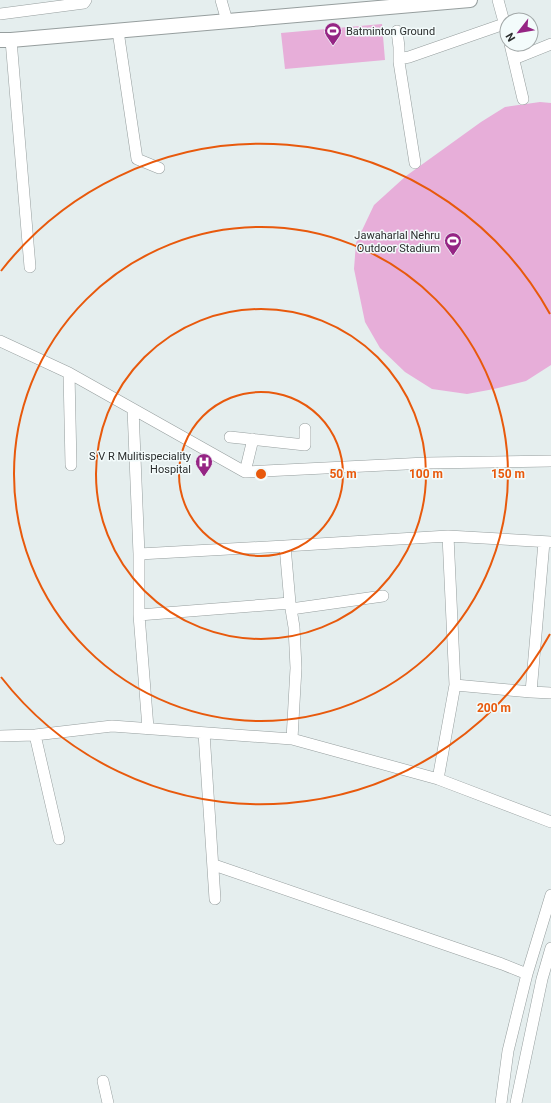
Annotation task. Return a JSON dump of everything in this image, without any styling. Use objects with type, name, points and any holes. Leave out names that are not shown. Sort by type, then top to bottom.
[{"type":"main road","points":[[4,41],[470,0]]},
{"type":"street","points":[[0,14],[84,3],[86,0]]},
{"type":"street","points":[[221,0],[227,21]]},
{"type":"street","points":[[498,0],[501,12]]},
{"type":"street","points":[[399,59],[499,30]]},
{"type":"street","points":[[118,31],[137,159],[159,168]]},
{"type":"street","points":[[397,31],[399,59],[415,163]]},
{"type":"street","points":[[4,41],[30,267]]},
{"type":"street","points":[[514,59],[551,44]]},
{"type":"street","points":[[512,52],[523,99]]},
{"type":"street","points":[[0,341],[69,373],[245,472],[426,463],[551,461]]},
{"type":"street","points":[[69,373],[71,464]]},
{"type":"street","points":[[133,409],[139,554],[139,615],[148,728]]},
{"type":"street","points":[[230,437],[305,444],[305,429]]},
{"type":"street","points":[[245,472],[253,439]]},
{"type":"street","points":[[139,554],[448,536],[548,542],[531,692]]},
{"type":"street","points":[[438,779],[455,685],[448,536]]},
{"type":"street","points":[[285,546],[290,606],[294,627],[296,668],[292,740]]},
{"type":"street","points":[[139,615],[290,606],[383,596]]},
{"type":"street","points":[[455,685],[551,693]]},
{"type":"street","points":[[0,736],[35,735],[112,726],[292,740],[438,779],[551,822]]},
{"type":"street","points":[[204,733],[214,865],[215,899]]},
{"type":"street","points":[[35,735],[59,839]]},
{"type":"street","points":[[214,865],[502,964],[527,974]]},
{"type":"street","points":[[501,1103],[508,1051],[527,974],[551,895]]},
{"type":"street","points":[[516,1103],[542,980],[551,948]]},
{"type":"street","points":[[103,1081],[108,1103]]},
{"type":"shaded area","name":"Batminton Ground","points":[[382,24],[385,60],[285,69],[281,33]]},
{"type":"shaded area","name":"Jawaharlal Nehru Outdoor Stadium","points":[[540,102],[551,103],[551,365],[526,381],[494,389],[467,394],[432,389],[405,372],[380,348],[365,322],[354,269],[356,243],[374,205],[406,176],[481,122],[505,107]]},
{"type":"place","name":"Batminton Ground","points":[[333,46]]},
{"type":"place","name":"Jawaharlal Nehru Outdoor Stadium","points":[[453,256]]},
{"type":"place","name":"S V R Mulitispeciality Hospital","points":[[204,477]]}]
